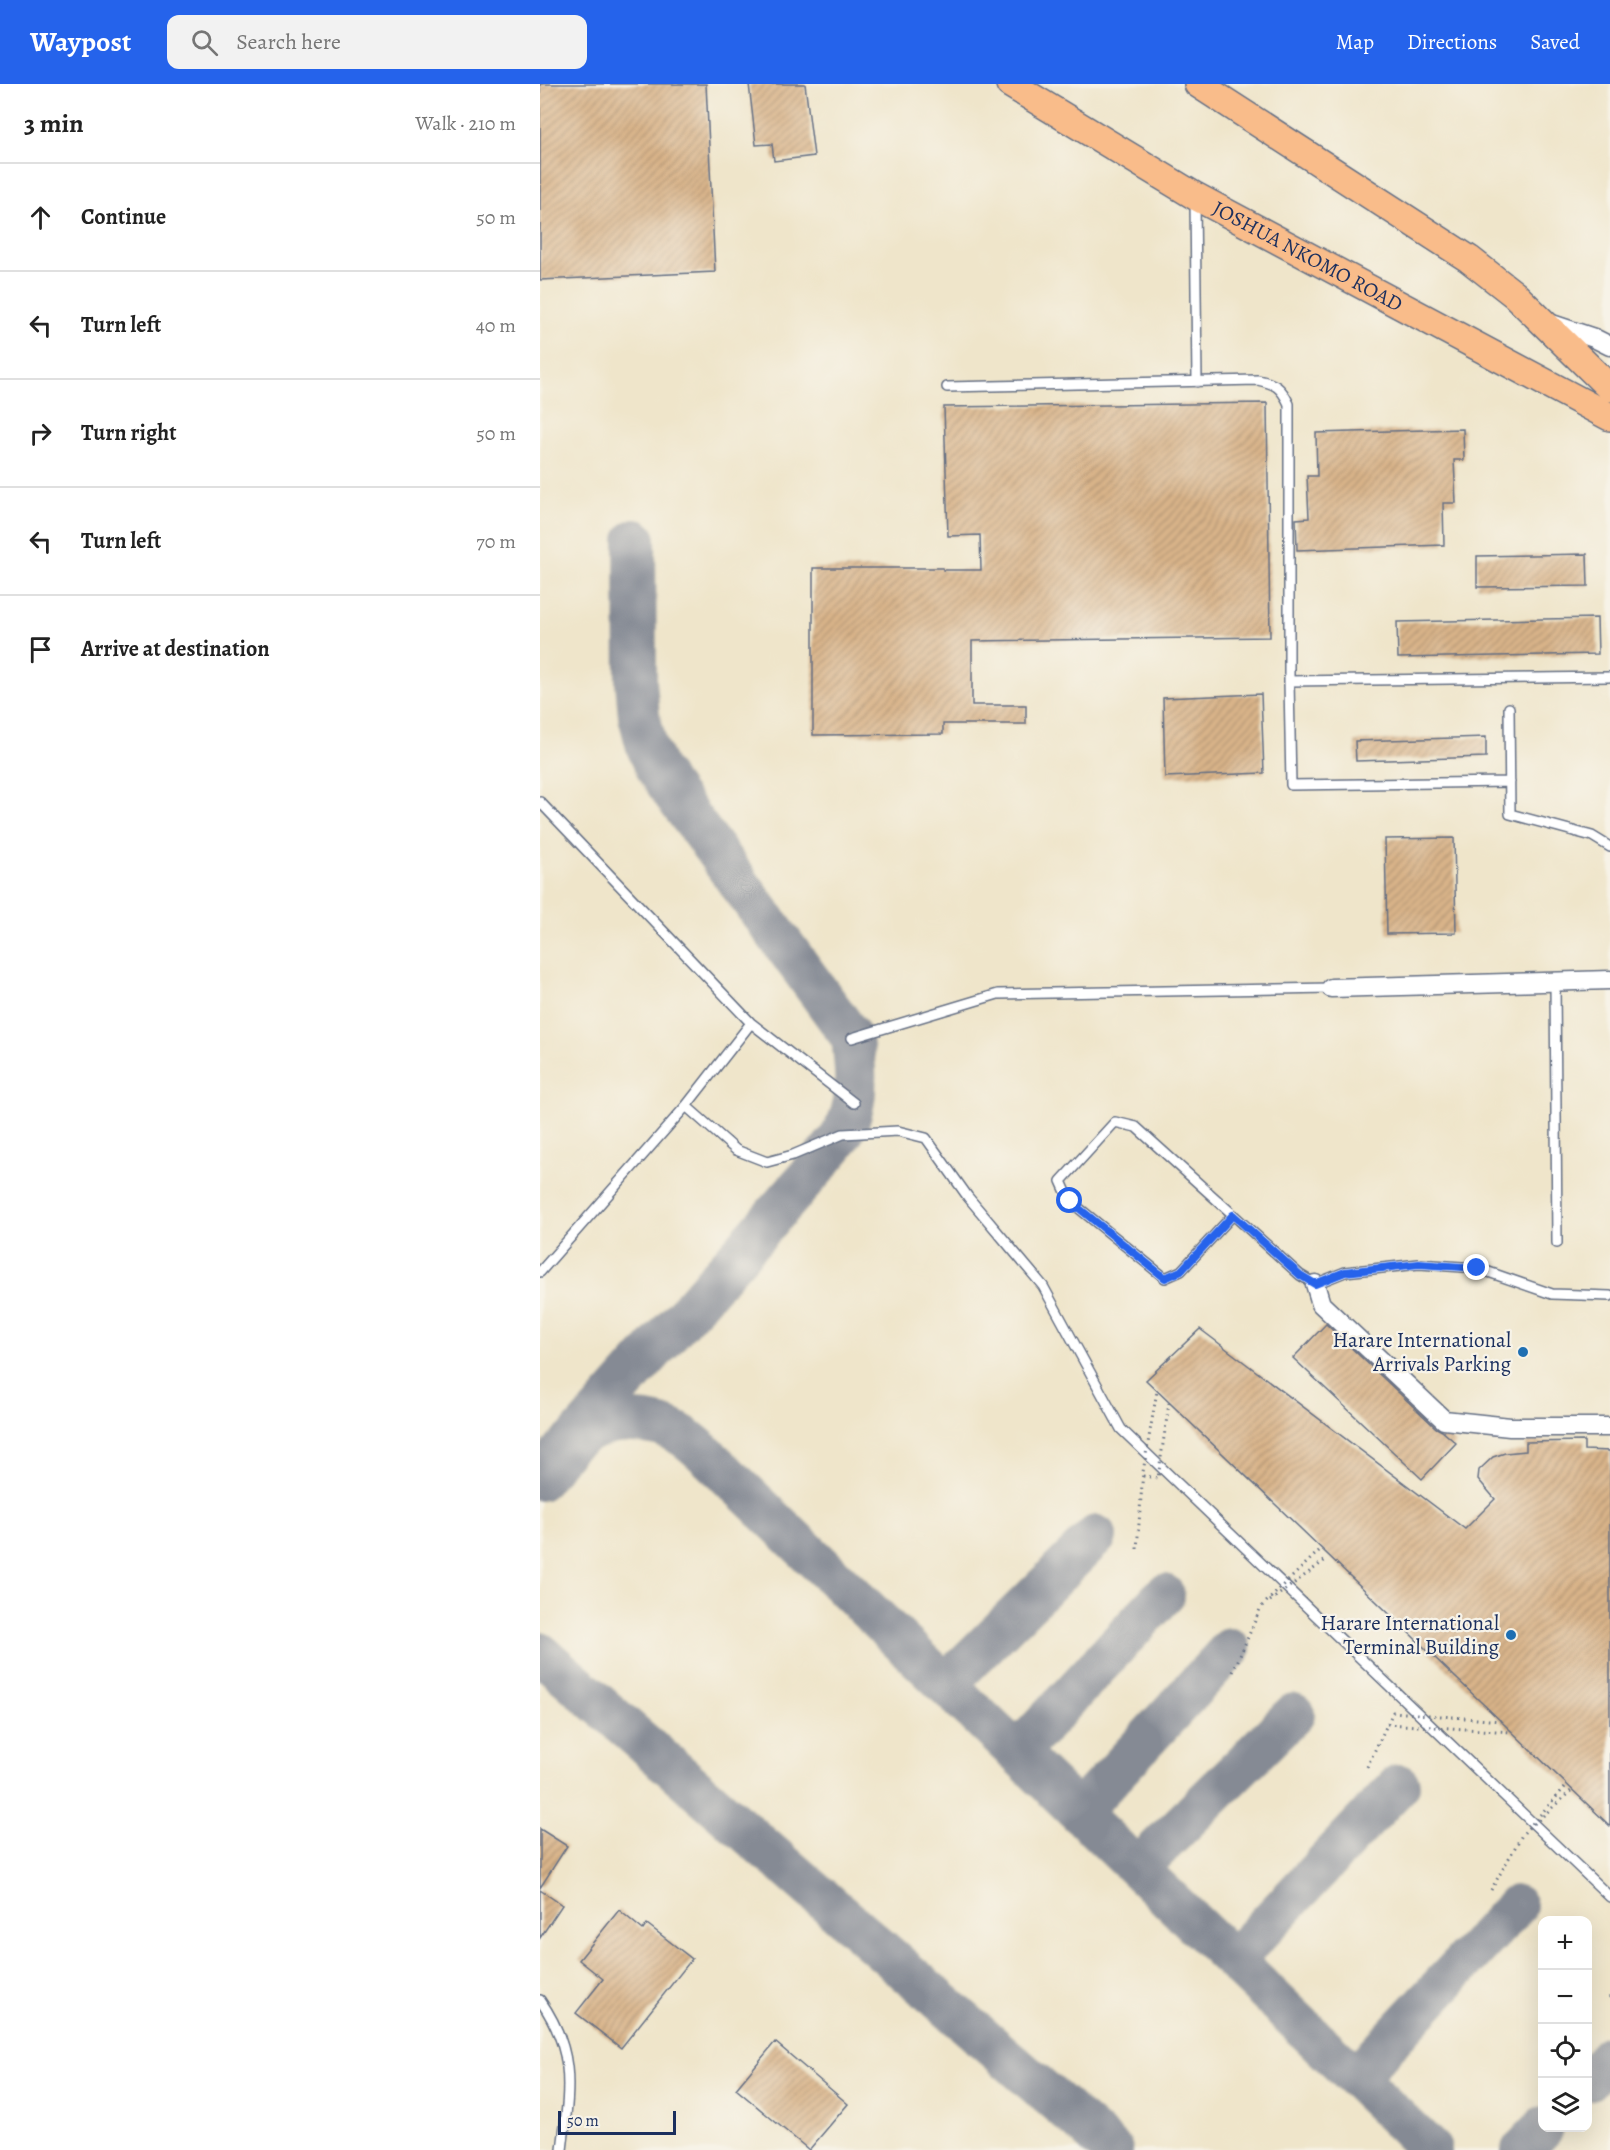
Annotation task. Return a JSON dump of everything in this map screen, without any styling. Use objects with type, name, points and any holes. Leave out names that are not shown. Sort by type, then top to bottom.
[{"type":"main road","name":"JOSHUA NKOMO ROAD","points":[[1010,84],[1195,196],[1610,417]]},
{"type":"main road","points":[[1198,84],[1469,259],[1544,321],[1610,388]]},
{"type":"street","points":[[1544,321],[1594,338],[1610,346]]},
{"type":"street","points":[[1331,988],[1610,981]]},
{"type":"street","points":[[1315,1284],[1321,1304],[1444,1420],[1510,1427],[1610,1427]]},
{"type":"lane","points":[[1195,196],[1197,382]]},
{"type":"lane","points":[[947,387],[1258,380],[1274,383],[1289,404],[1291,785],[1510,782]]},
{"type":"lane","points":[[1289,681],[1609,677]]},
{"type":"lane","points":[[1509,708],[1510,814],[1592,836],[1610,847]]},
{"type":"lane","points":[[540,802],[751,1023],[854,1103]]},
{"type":"lane","points":[[1555,982],[1557,1243]]},
{"type":"lane","points":[[852,1038],[998,994],[1331,988]]},
{"type":"lane","points":[[540,1272],[686,1106],[751,1023]]},
{"type":"lane","points":[[686,1106],[736,1150],[767,1162],[793,1155],[843,1134],[898,1131],[926,1138],[968,1197],[1043,1286],[1121,1429],[1610,1897]]},
{"type":"lane","points":[[1233,1215],[1181,1271],[1165,1278],[1070,1201],[1060,1181],[1115,1122],[1136,1127],[1300,1275],[1315,1284],[1345,1272],[1419,1264],[1477,1268],[1552,1294],[1610,1296]]},
{"type":"lane","points":[[540,2000],[558,2030],[568,2066],[569,2086],[562,2150]]},
{"type":"path","points":[[1137,1549],[1143,1476],[1157,1391]]},
{"type":"path","points":[[1143,1476],[1158,1478],[1169,1402]]},
{"type":"path","points":[[1233,1672],[1261,1607],[1321,1549]]},
{"type":"path","points":[[1261,1607],[1327,1559]]},
{"type":"path","points":[[1367,1767],[1393,1712],[1501,1721]]},
{"type":"path","points":[[1387,1724],[1512,1732]]},
{"type":"path","points":[[1491,1890],[1522,1835],[1566,1786]]},
{"type":"path","points":[[1522,1835],[1572,1790]]},
{"type":"building","points":[[540,84],[706,84],[715,272],[540,280]]},
{"type":"building","points":[[749,84],[805,84],[814,156],[774,161],[772,144],[756,145]]},
{"type":"building","points":[[1267,403],[1270,637],[972,641],[972,705],[1026,705],[1026,724],[943,724],[943,734],[813,735],[813,568],[981,570],[980,535],[948,536],[944,407]]},
{"type":"building","points":[[1463,429],[1464,460],[1454,460],[1456,503],[1443,503],[1444,545],[1297,550],[1296,519],[1309,518],[1307,476],[1317,476],[1316,433]]},
{"type":"building","points":[[1587,554],[1588,586],[1477,587],[1477,556]]},
{"type":"building","points":[[1597,618],[1598,654],[1398,658],[1397,622]]},
{"type":"building","points":[[1261,694],[1264,773],[1165,777],[1163,698]]},
{"type":"building","points":[[1486,737],[1486,757],[1356,761],[1355,741]]},
{"type":"building","points":[[1454,838],[1456,933],[1387,934],[1385,839]]},
{"type":"building","points":[[1326,1324],[1436,1428],[1456,1443],[1422,1479],[1293,1358]]},
{"type":"building","name":"Harare International Terminal Building","points":[[1200,1329],[1465,1529],[1495,1499],[1478,1479],[1479,1470],[1493,1457],[1526,1451],[1526,1442],[1584,1441],[1584,1450],[1610,1451],[1610,1826],[1146,1380]]},
{"type":"building","points":[[540,1829],[567,1846],[540,1888]]},
{"type":"building","points":[[540,1890],[562,1905],[540,1938]]},
{"type":"building","points":[[619,1910],[643,1930],[647,1924],[692,1959],[621,2048],[576,2013],[603,1979],[579,1960]]},
{"type":"building","points":[[775,2042],[848,2104],[809,2150],[736,2089]]},
{"type":"taxiway","points":[[578,1436],[834,1146],[848,1123],[855,1088],[852,1038],[675,796],[657,769],[647,747],[639,716],[636,682],[635,540]]},
{"type":"taxiway","points":[[540,1480],[572,1442],[602,1426],[615,1423],[644,1423],[658,1425],[683,1436],[722,1470],[1431,2150]]},
{"type":"taxiway","points":[[946,1684],[1096,1536]]},
{"type":"taxiway","points":[[1017,1753],[1164,1595]]},
{"type":"taxiway","points":[[1079,1812],[1230,1649]]},
{"type":"taxiway","points":[[540,1653],[1112,2150]]},
{"type":"taxiway","points":[[1138,1868],[1294,1714]]},
{"type":"taxiway","points":[[1233,1960],[1399,1785]]},
{"type":"taxiway","points":[[1355,2078],[1516,1906]]},
{"type":"taxiway","points":[[1590,2078],[1610,2056]]},
{"type":"taxiway","points":[[1522,2150],[1539,2132]]},
{"type":"place","name":"Harare International Arrivals Parking","points":[[1523,1352]]},
{"type":"place","name":"Harare International Terminal Building","points":[[1511,1635]]},
{"type":"route","points":[[1070,1201],[1165,1278],[1181,1271],[1233,1215],[1300,1275],[1315,1284],[1345,1272],[1419,1264],[1477,1268]]}]
